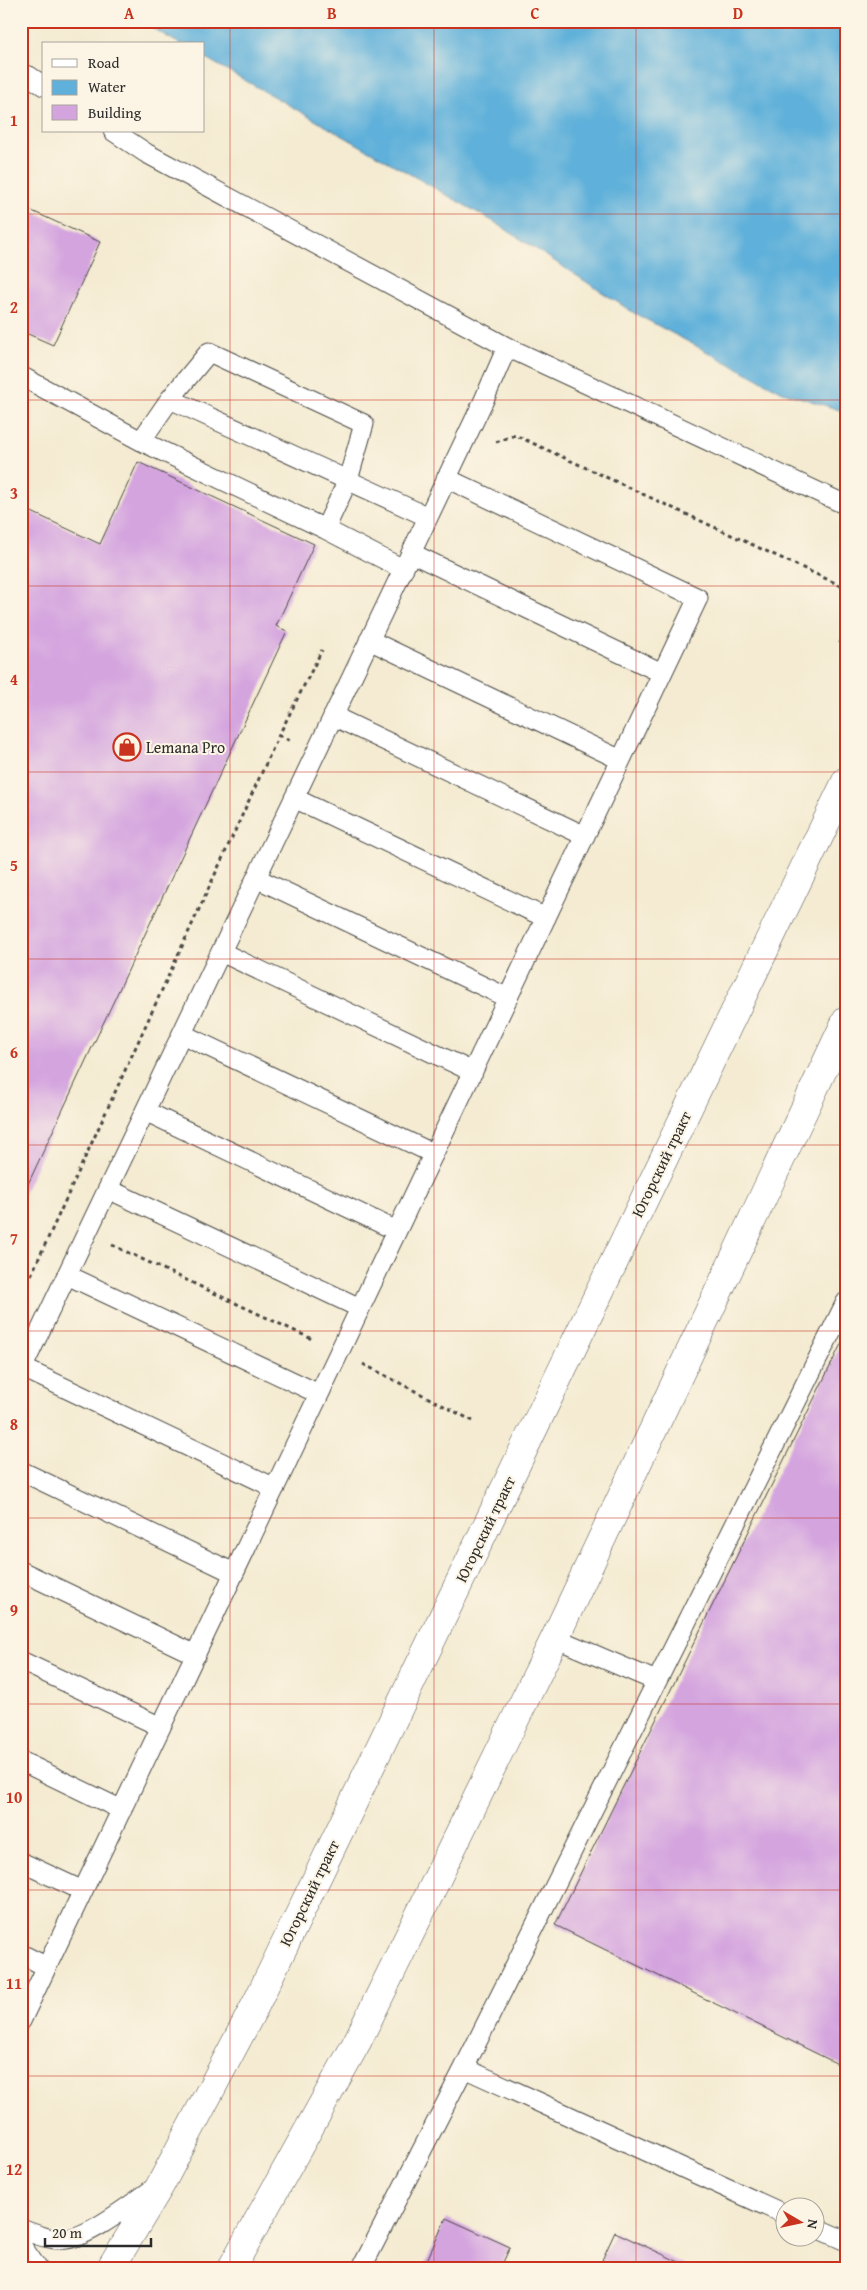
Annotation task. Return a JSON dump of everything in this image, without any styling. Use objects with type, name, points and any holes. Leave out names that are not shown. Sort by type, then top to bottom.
[{"type":"main road","name":"Югорский тракт","points":[[110,2269],[161,2184],[256,2004],[846,781]]},
{"type":"main road","points":[[231,2269],[357,2042],[555,1638],[846,1021]]},
{"type":"lane","points":[[21,74],[29,76],[42,85]]},
{"type":"lane","points":[[114,132],[146,153],[506,347],[846,505]]},
{"type":"lane","points":[[274,1488],[22,1370],[370,640],[506,347]]},
{"type":"lane","points":[[142,441],[170,399],[209,352],[364,424],[348,480],[325,529]]},
{"type":"lane","points":[[21,376],[142,441],[325,529],[407,561],[662,673]]},
{"type":"lane","points":[[170,399],[428,517]]},
{"type":"lane","points":[[21,2021],[698,598],[446,478]]},
{"type":"lane","points":[[370,640],[621,760]]},
{"type":"lane","points":[[333,716],[585,836]]},
{"type":"lane","points":[[294,798],[546,918]]},
{"type":"lane","points":[[256,878],[508,998]]},
{"type":"lane","points":[[221,952],[473,1072]]},
{"type":"lane","points":[[182,1034],[434,1154]]},
{"type":"lane","points":[[145,1111],[397,1231]]},
{"type":"lane","points":[[108,1189],[360,1308]]},
{"type":"lane","points":[[67,1275],[319,1394]]},
{"type":"lane","points":[[361,2269],[464,2068],[846,1302]]},
{"type":"lane","points":[[21,1471],[234,1573]]},
{"type":"lane","points":[[21,1571],[196,1654]]},
{"type":"lane","points":[[555,1638],[656,1681]]},
{"type":"lane","points":[[21,1661],[161,1728]]},
{"type":"lane","points":[[21,1762],[122,1810]]},
{"type":"lane","points":[[21,1862],[83,1891]]},
{"type":"lane","points":[[21,1954],[47,1967]]},
{"type":"lane","points":[[464,2068],[774,2209]]},
{"type":"lane","points":[[21,2229],[42,2237],[67,2239],[90,2231],[161,2184]]},
{"type":"lane","points":[[824,2231],[846,2241]]},
{"type":"lane","points":[[21,2245],[38,2269]]},
{"type":"path","points":[[489,445],[515,435],[846,588]]},
{"type":"path","points":[[839,641],[846,644]]},
{"type":"path","points":[[21,1296],[279,735],[322,650]]},
{"type":"path","points":[[57,1220],[340,1352],[473,1421]]},
{"type":"water","points":[[140,21],[846,21],[846,412],[783,392],[634,313],[496,223],[205,58],[205,42],[177,42]]},
{"type":"building","points":[[21,206],[100,242],[53,345],[21,331]]},
{"type":"building","name":"Lemana Pro","points":[[138,462],[314,544],[276,626],[287,631],[21,1199],[21,507],[100,544]]},
{"type":"building","points":[[846,1334],[846,2068],[555,1925]]},
{"type":"building","points":[[446,2218],[510,2247],[500,2269],[423,2269]]},
{"type":"building","points":[[615,2232],[694,2269],[621,2269],[602,2260]]},
{"type":"place","name":"Lemana Pro","points":[[127,747]]}]
